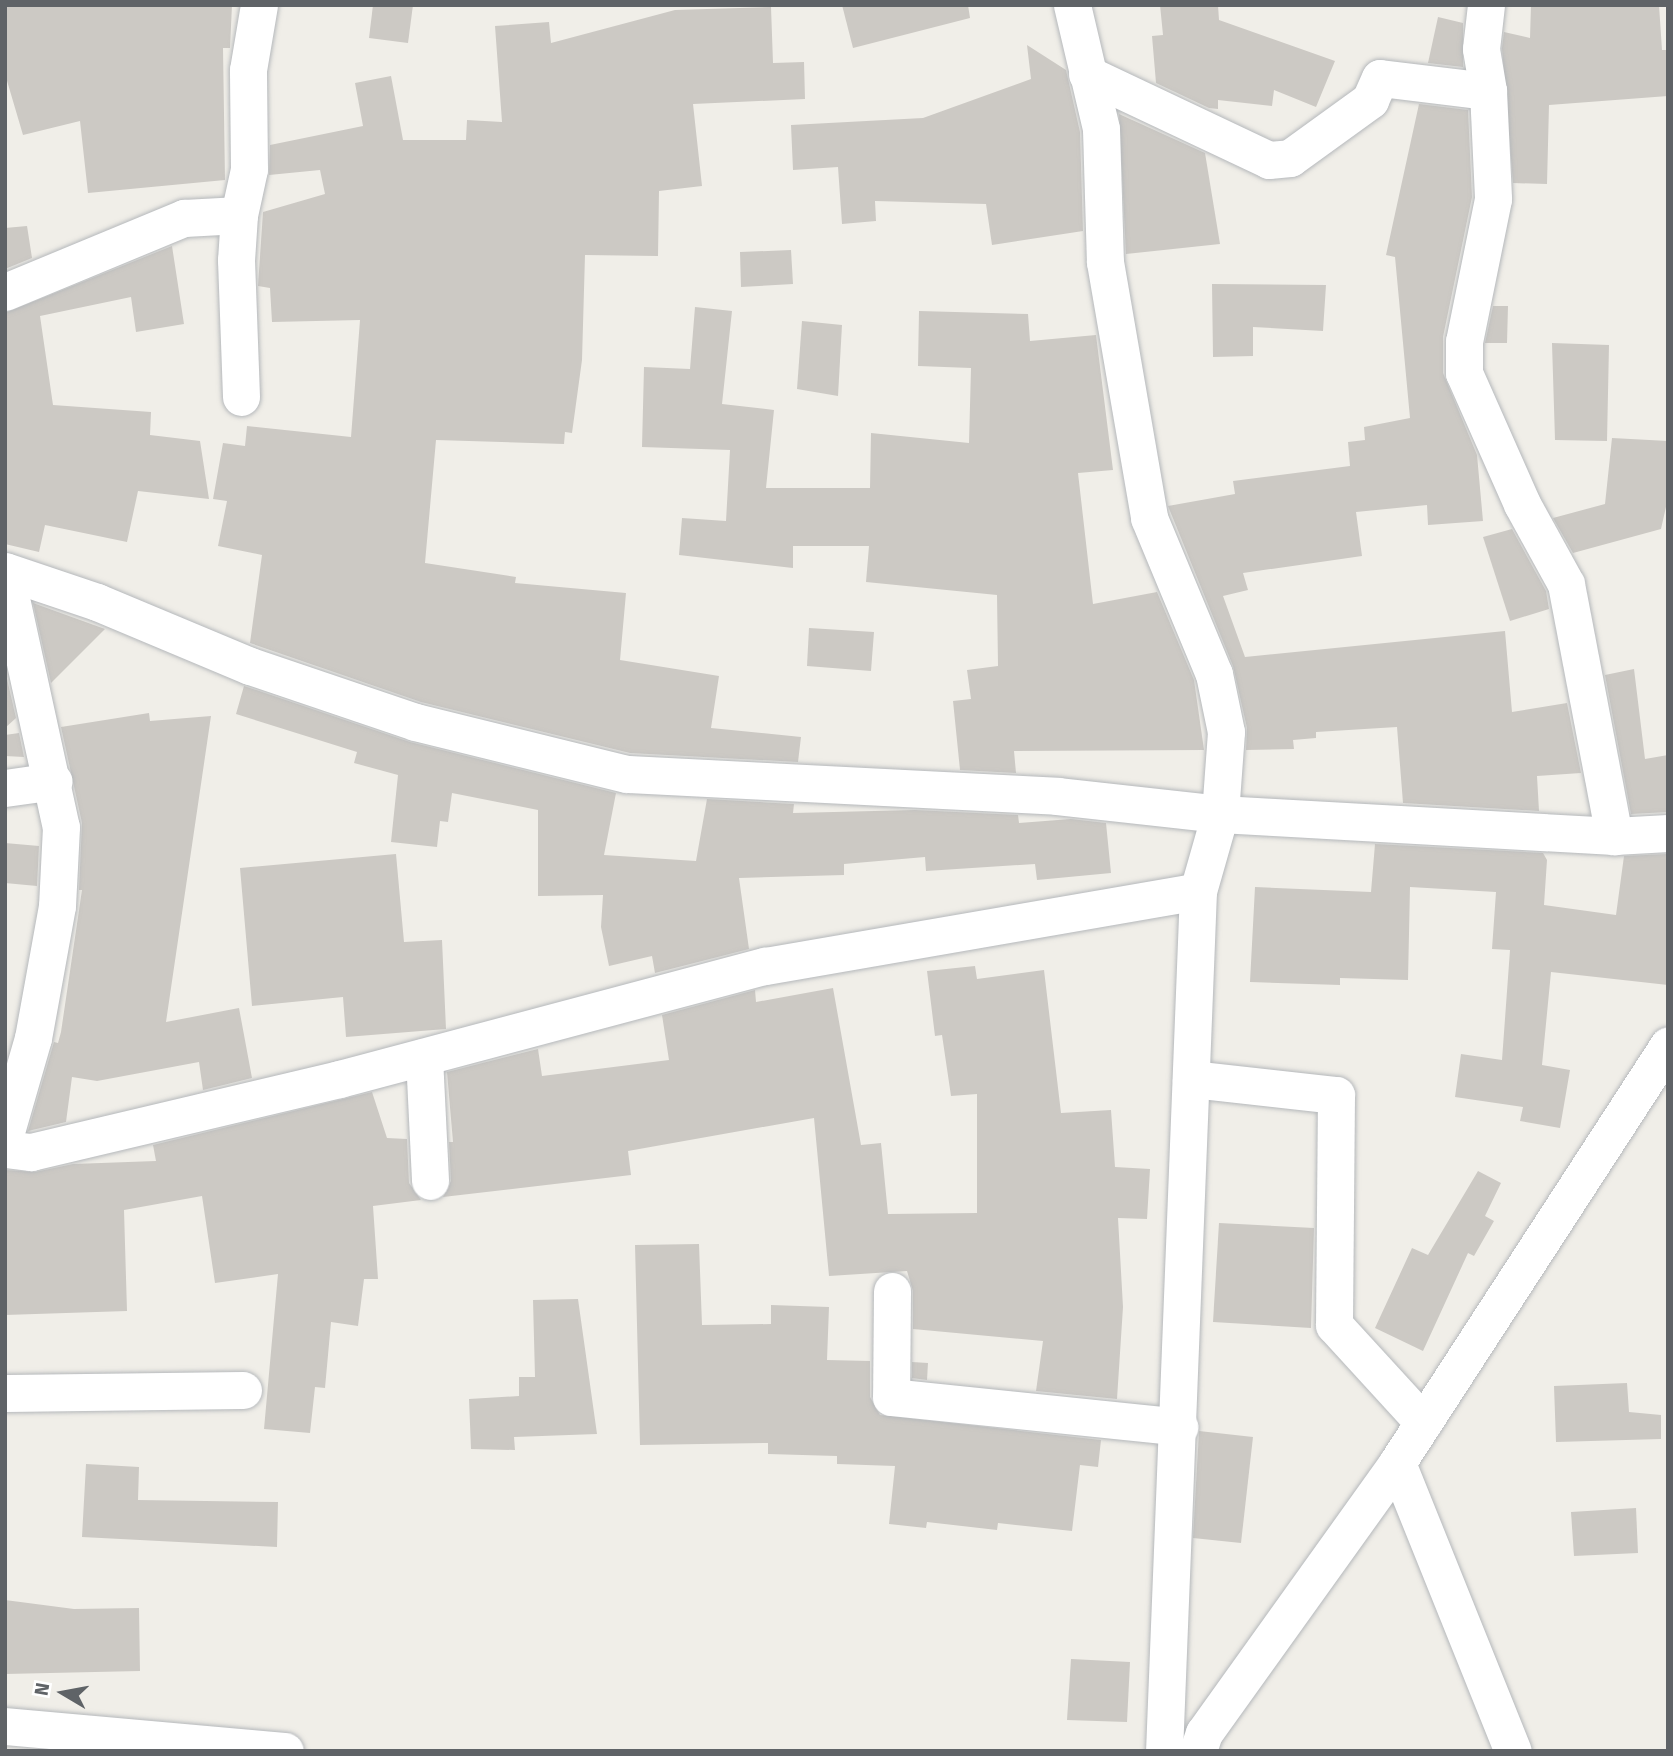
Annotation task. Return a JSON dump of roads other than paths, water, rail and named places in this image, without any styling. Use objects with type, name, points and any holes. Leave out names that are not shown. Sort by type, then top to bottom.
[{"type":"street","points":[[241,397],[236,260],[239,215],[248,169],[248,70],[260,5]]},
{"type":"street","points":[[1072,5],[1101,129],[1105,262],[1149,518],[1214,674],[1226,732],[1220,814],[1198,891],[1179,1427],[1164,1751]]},
{"type":"street","points":[[1486,5],[1481,49],[1488,91],[1493,199],[1464,341],[1464,373],[1522,503],[1566,584],[1614,836]]},
{"type":"street","points":[[1087,74],[1269,160],[1290,158],[1370,100],[1380,78],[1488,91]]},
{"type":"street","points":[[5,292],[184,218],[239,215]]},
{"type":"street","points":[[7,572],[97,602],[250,666],[415,722],[627,774],[1057,796],[1220,814],[1614,836],[1668,834]]},
{"type":"street","points":[[5,1135],[33,1038],[57,906],[61,827],[54,780],[7,572]]},
{"type":"street","points":[[5,788],[54,780]]},
{"type":"street","points":[[5,1149],[32,1152],[424,1057],[765,966],[1198,891]]},
{"type":"street","points":[[1198,1751],[1204,1733],[1397,1463],[1668,1045]]},
{"type":"street","points":[[424,1057],[430,1181]]},
{"type":"street","points":[[1191,1079],[1336,1095],[1334,1325],[1423,1422]]},
{"type":"street","points":[[892,1291],[891,1397],[1179,1427]]},
{"type":"street","points":[[5,1393],[243,1391]]},
{"type":"street","points":[[1397,1463],[1513,1751]]},
{"type":"street","points":[[5,1726],[285,1751]]}]
